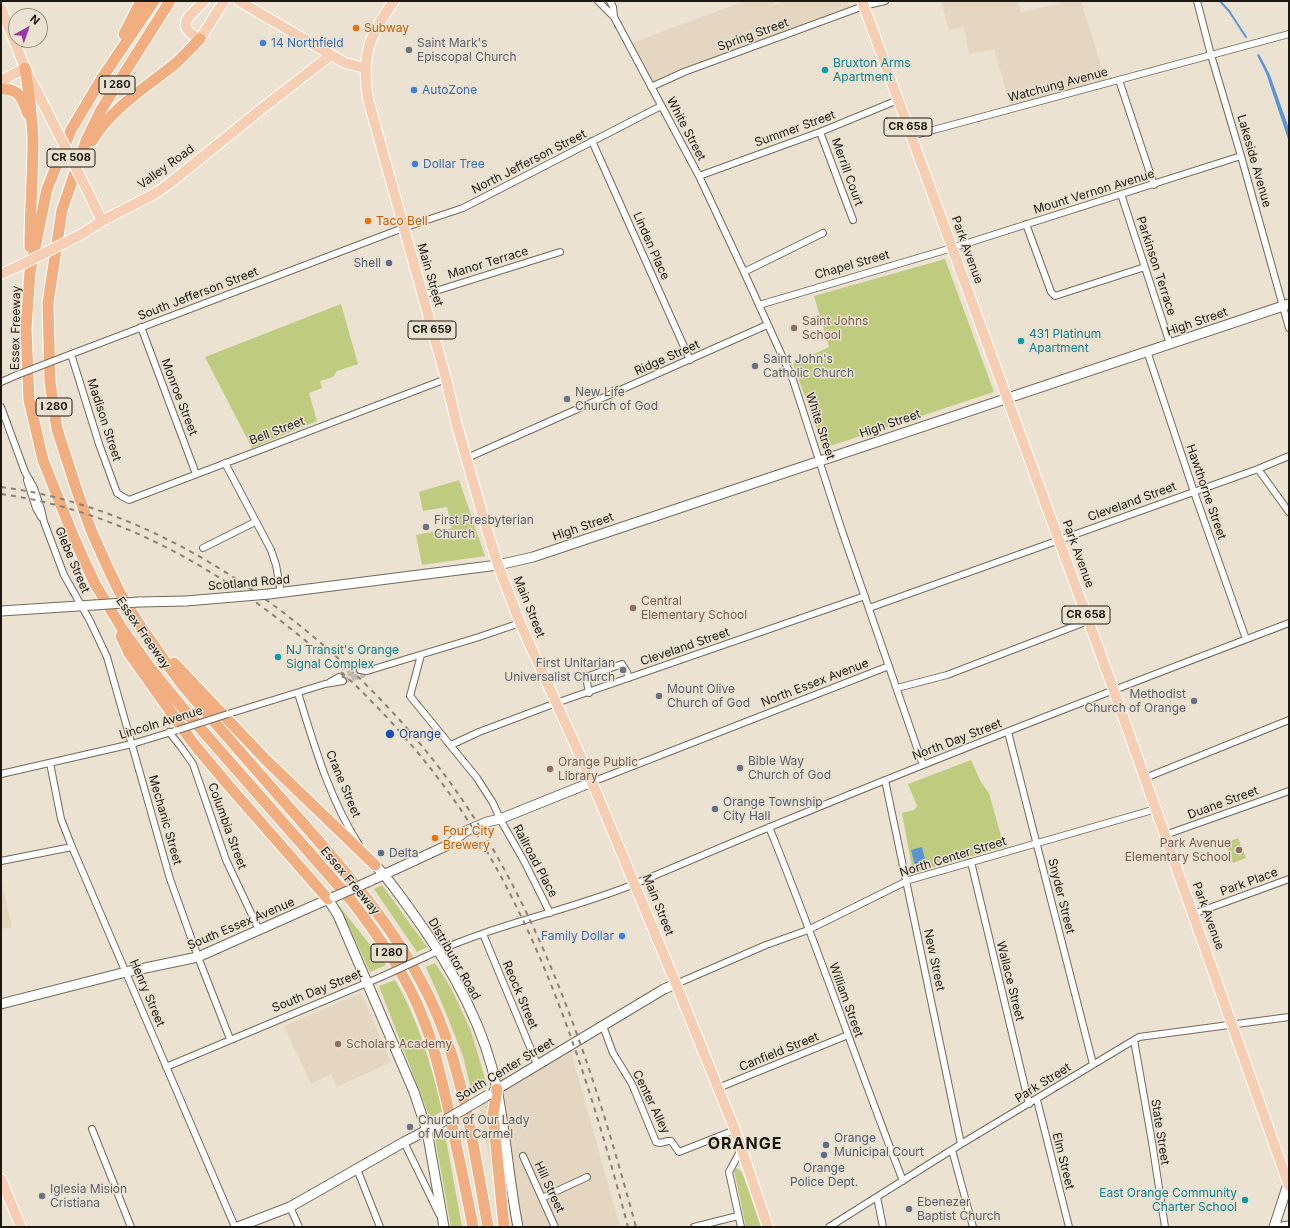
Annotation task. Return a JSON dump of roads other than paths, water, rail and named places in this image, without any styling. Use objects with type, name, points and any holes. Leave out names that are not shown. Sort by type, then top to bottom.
[{"type":"highway","points":[[102,78],[141,1]]},
{"type":"highway","name":"Essex Freeway","points":[[154,1],[102,78],[71,130],[47,189],[30,272],[26,328],[29,400],[43,460],[74,538],[95,584],[151,669],[186,712],[351,900],[372,928],[405,981],[424,1020],[435,1053],[458,1150],[473,1227]]},
{"type":"highway","name":"Essex Freeway","points":[[170,1],[101,110],[86,141],[62,210],[48,304],[50,382],[57,429],[91,530],[107,566],[139,624],[184,687],[348,875],[404,949],[421,980],[437,1014],[450,1049],[468,1121],[488,1227]]},
{"type":"highway","points":[[74,175],[102,127],[116,112],[188,52],[200,39]]},
{"type":"highway","points":[[25,68],[32,124],[30,272]]},
{"type":"highway","points":[[1,89],[9,89],[17,93],[22,100],[32,124]]},
{"type":"highway","points":[[95,584],[129,653],[193,743],[229,786],[331,898]]},
{"type":"highway","points":[[139,624],[266,760],[374,865]]},
{"type":"highway","points":[[497,1089],[494,1115],[504,1227]]},
{"type":"main road","points":[[204,1],[186,21],[186,25],[192,34],[200,39],[224,1]]},
{"type":"main road","points":[[239,1],[345,63],[365,68]]},
{"type":"main road","name":"Main Street","points":[[394,1],[374,31],[367,52],[365,68],[370,110],[423,295],[456,422],[498,565],[520,623],[592,782],[676,984],[742,1148],[768,1227]]},
{"type":"main road","name":"Park Avenue","points":[[862,3],[1114,691],[1289,1183]]},
{"type":"main road","name":"CR 508","points":[[1,8],[25,68],[102,221]]},
{"type":"main road","name":"Valley Road","points":[[1,274],[82,234],[102,221],[148,198],[170,183],[331,55]]},
{"type":"main road","points":[[1,81],[25,68]]},
{"type":"main road","name":"High Street","points":[[498,565],[533,557],[1286,305]]},
{"type":"main road","name":"Scotland Road","points":[[1,611],[81,607],[139,602],[186,601],[281,593],[498,565]]},
{"type":"main road","name":"South Essex Avenue","points":[[1,1004],[126,972],[198,957],[385,875],[455,840],[466,831],[592,782]]},
{"type":"main road","name":"Crane Street","points":[[374,865],[385,875]]},
{"type":"main road","name":"Distributor Road","points":[[385,875],[428,934],[462,992],[480,1034],[497,1089],[518,1227]]},
{"type":"main road","points":[[331,898],[414,1092],[426,1130],[443,1224]]},
{"type":"main road","name":"South Center Street","points":[[237,1227],[290,1207],[488,1095],[537,1064],[664,989],[676,984]]},
{"type":"main road","points":[[1,1179],[21,1227]]},
{"type":"main road","points":[[1274,1227],[1289,1183]]},
{"type":"main road","points":[[1282,1227],[1289,1226]]},
{"type":"street","points":[[598,1],[614,17]]},
{"type":"street","name":"White Street","points":[[610,1],[613,7],[614,17],[699,176],[793,380],[819,461],[923,765]]},
{"type":"street","name":"Spring Street","points":[[651,87],[684,72],[862,3],[885,1]]},
{"type":"street","name":"Lakeside Avenue","points":[[1197,1],[1211,55],[1286,305],[1289,328]]},
{"type":"street","name":"Watchung Avenue","points":[[911,136],[1289,34]]},
{"type":"street","points":[[1119,80],[1154,185]]},
{"type":"street","name":"Summer Street","points":[[699,176],[820,132],[898,100]]},
{"type":"street","name":"North Jefferson Street","points":[[403,228],[463,208],[661,106]]},
{"type":"street","name":"Merrill Court","points":[[820,132],[853,220]]},
{"type":"street","name":"Linden Place","points":[[592,141],[690,360]]},
{"type":"street","name":"Mount Vernon Avenue","points":[[952,248],[1121,194],[1154,185],[1241,156]]},
{"type":"street","name":"Parkinson Terrace","points":[[1121,194],[1170,344]]},
{"type":"street","points":[[1026,224],[1052,292],[1055,296],[1145,267]]},
{"type":"street","name":"South Jefferson Street","points":[[1,382],[141,327],[403,228]]},
{"type":"street","points":[[744,272],[823,233]]},
{"type":"street","name":"Chapel Street","points":[[759,305],[952,248]]},
{"type":"street","name":"Manor Terrace","points":[[423,295],[560,252]]},
{"type":"street","name":"Ridge Street","points":[[467,458],[767,325]]},
{"type":"street","name":"Monroe Street","points":[[141,327],[196,474]]},
{"type":"street","name":"Hawthorne Street","points":[[1148,351],[1194,492],[1246,639]]},
{"type":"street","name":"Madison Street","points":[[71,354],[99,444],[117,493]]},
{"type":"street","name":"Bell Street","points":[[117,493],[129,500],[446,379]]},
{"type":"street","name":"Glebe Street","points":[[1,407],[25,472],[36,495],[44,522],[64,576],[81,607]]},
{"type":"street","name":"Cleveland Street","points":[[869,608],[1258,469],[1289,456]]},
{"type":"street","points":[[224,463],[271,550],[276,565],[281,593]]},
{"type":"street","points":[[1258,469],[1289,512]]},
{"type":"street","points":[[203,548],[255,522]]},
{"type":"street","name":"Cleveland Street","points":[[450,745],[479,732],[556,703],[865,596]]},
{"type":"street","name":"Mechanic Street","points":[[81,607],[100,641],[106,657],[170,879],[230,1039]]},
{"type":"street","points":[[897,688],[947,676],[1088,621]]},
{"type":"street","points":[[364,672],[520,623]]},
{"type":"street","name":"North Day Street","points":[[635,884],[768,827],[923,765],[1289,623]]},
{"type":"street","name":"Railroad Place","points":[[421,655],[410,696],[477,778],[493,803],[550,913]]},
{"type":"street","points":[[589,692],[586,677],[622,664],[629,678]]},
{"type":"street","name":"North Essex Avenue","points":[[592,782],[889,666]]},
{"type":"street","name":"Lincoln Avenue","points":[[1,774],[132,744],[341,679]]},
{"type":"street","name":"Crane Street","points":[[298,693],[323,772],[332,794],[352,834],[374,865]]},
{"type":"street","points":[[1145,778],[1289,720]]},
{"type":"street","name":"Columbia Street","points":[[170,732],[182,746],[193,764],[226,860],[259,930]]},
{"type":"street","name":"Snyder Street","points":[[1008,732],[1093,1064]]},
{"type":"street","name":"Henry Street","points":[[50,764],[61,818],[72,847],[237,1227]]},
{"type":"street","name":"New Street","points":[[886,780],[962,1144]]},
{"type":"street","name":"Duane Street","points":[[1165,835],[1289,791]]},
{"type":"street","name":"North Center Street","points":[[676,984],[766,945],[808,930],[907,881],[1156,809]]},
{"type":"street","name":"William Street","points":[[768,827],[903,1181]]},
{"type":"street","points":[[1,861],[72,847]]},
{"type":"street","name":"Wallace Street","points":[[971,862],[1029,1104]]},
{"type":"street","name":"Park Place","points":[[1193,914],[1289,879]]},
{"type":"street","name":"South Day Street","points":[[166,1066],[381,977],[460,941],[550,913],[635,884]]},
{"type":"street","name":"Reock Street","points":[[483,934],[537,1064]]},
{"type":"street","name":"Park Street","points":[[829,1227],[952,1150],[1139,1037],[1289,1017]]},
{"type":"street","name":"Center Alley","points":[[603,1026],[613,1053],[632,1084],[656,1142],[660,1143],[671,1141],[679,1152],[735,1130]]},
{"type":"street","name":"Canfield Street","points":[[718,1088],[848,1035]]},
{"type":"street","name":"State Street","points":[[1134,1040],[1165,1227]]},
{"type":"street","name":"Elm Street","points":[[1037,1100],[1069,1227]]},
{"type":"street","points":[[92,1129],[131,1227]]},
{"type":"street","points":[[404,1142],[443,1224]]},
{"type":"street","points":[[741,1227],[728,1172],[742,1148]]},
{"type":"street","points":[[952,1150],[973,1227]]},
{"type":"street","name":"Hill Street","points":[[523,1156],[555,1227]]},
{"type":"street","points":[[356,1170],[380,1227]]},
{"type":"street","points":[[542,1198],[587,1177]]},
{"type":"street","points":[[877,1197],[883,1227]]},
{"type":"street","points":[[290,1207],[299,1227]]},
{"type":"street","points":[[694,1227],[738,1216]]},
{"type":"water","points":[[1259,54],[1270,75],[1287,123],[1289,129],[1289,142],[1266,73],[1257,55]]},
{"type":"water","points":[[922,847],[927,867],[916,870],[911,850]]},
{"type":"waterway","points":[[1220,1],[1229,11],[1246,37]]},
{"type":"tunnel","points":[[339,677],[360,670]]},
{"type":"tunnel","points":[[343,681],[365,674]]},
{"type":"railway","points":[[1,487],[70,501],[103,512],[168,540],[229,574],[288,616],[347,666],[375,693],[426,751],[450,782],[471,813],[500,861],[549,961],[588,1066],[636,1227]]},
{"type":"railway","points":[[1,494],[35,500],[102,519],[165,547],[225,581],[284,623],[313,647],[368,698],[418,753],[463,813],[492,860],[518,909],[541,960],[581,1066],[614,1174],[628,1227]]},
{"type":"place","name":"Subway","points":[[356,28]]},
{"type":"place","name":"14 Northfield","points":[[263,43]]},
{"type":"place","name":"Saint Mark's Episcopal Church","points":[[409,50]]},
{"type":"place","name":"Bruxton Arms Apartment","points":[[825,70]]},
{"type":"place","name":"AutoZone","points":[[414,90]]},
{"type":"place","name":"Dollar Tree","points":[[415,164]]},
{"type":"place","name":"Taco Bell","points":[[368,221]]},
{"type":"place","name":"Shell","points":[[389,263]]},
{"type":"place","name":"Saint Johns School","points":[[794,328]]},
{"type":"place","name":"431 Platinum Apartment","points":[[1021,341]]},
{"type":"place","name":"Saint John's Catholic Church","points":[[755,366]]},
{"type":"place","name":"New Life Church of God","points":[[567,399]]},
{"type":"place","name":"First Presbyterian Church","points":[[426,527]]},
{"type":"place","name":"Central Elementary School","points":[[633,608]]},
{"type":"place","name":"NJ Transit's Orange Signal Complex","points":[[278,657]]},
{"type":"place","name":"First Unitarian Universalist Church","points":[[623,670]]},
{"type":"place","name":"Mount Olive Church of God","points":[[659,696]]},
{"type":"place","name":"Methodist Church of Orange","points":[[1194,701]]},
{"type":"place","name":"Orange","points":[[390,734]]},
{"type":"place","name":"Bible Way Church of God","points":[[740,768]]},
{"type":"place","name":"Orange Public Library","points":[[550,769]]},
{"type":"place","name":"Orange Township City Hall","points":[[715,809]]},
{"type":"place","name":"Four City Brewery","points":[[435,838]]},
{"type":"place","name":"Park Avenue Elementary School","points":[[1239,850]]},
{"type":"place","name":"Delta","points":[[381,853]]},
{"type":"place","name":"Family Dollar","points":[[622,936]]},
{"type":"place","name":"Scholars Academy","points":[[338,1044]]},
{"type":"place","name":"Church of Our Lady of Mount Carmel","points":[[410,1127]]},
{"type":"place","name":"Orange Municipal Court","points":[[826,1145]]},
{"type":"place","name":"Orange Police Dept.","points":[[824,1155]]},
{"type":"place","name":"Iglesia Mision Cristiana","points":[[42,1196]]},
{"type":"place","name":"East Orange Community Charter School","points":[[1245,1200]]},
{"type":"place","name":"Ebenezer Baptist Church","points":[[909,1209]]},
{"type":"district","name":"ORANGE","points":[[745,1144]]}]
